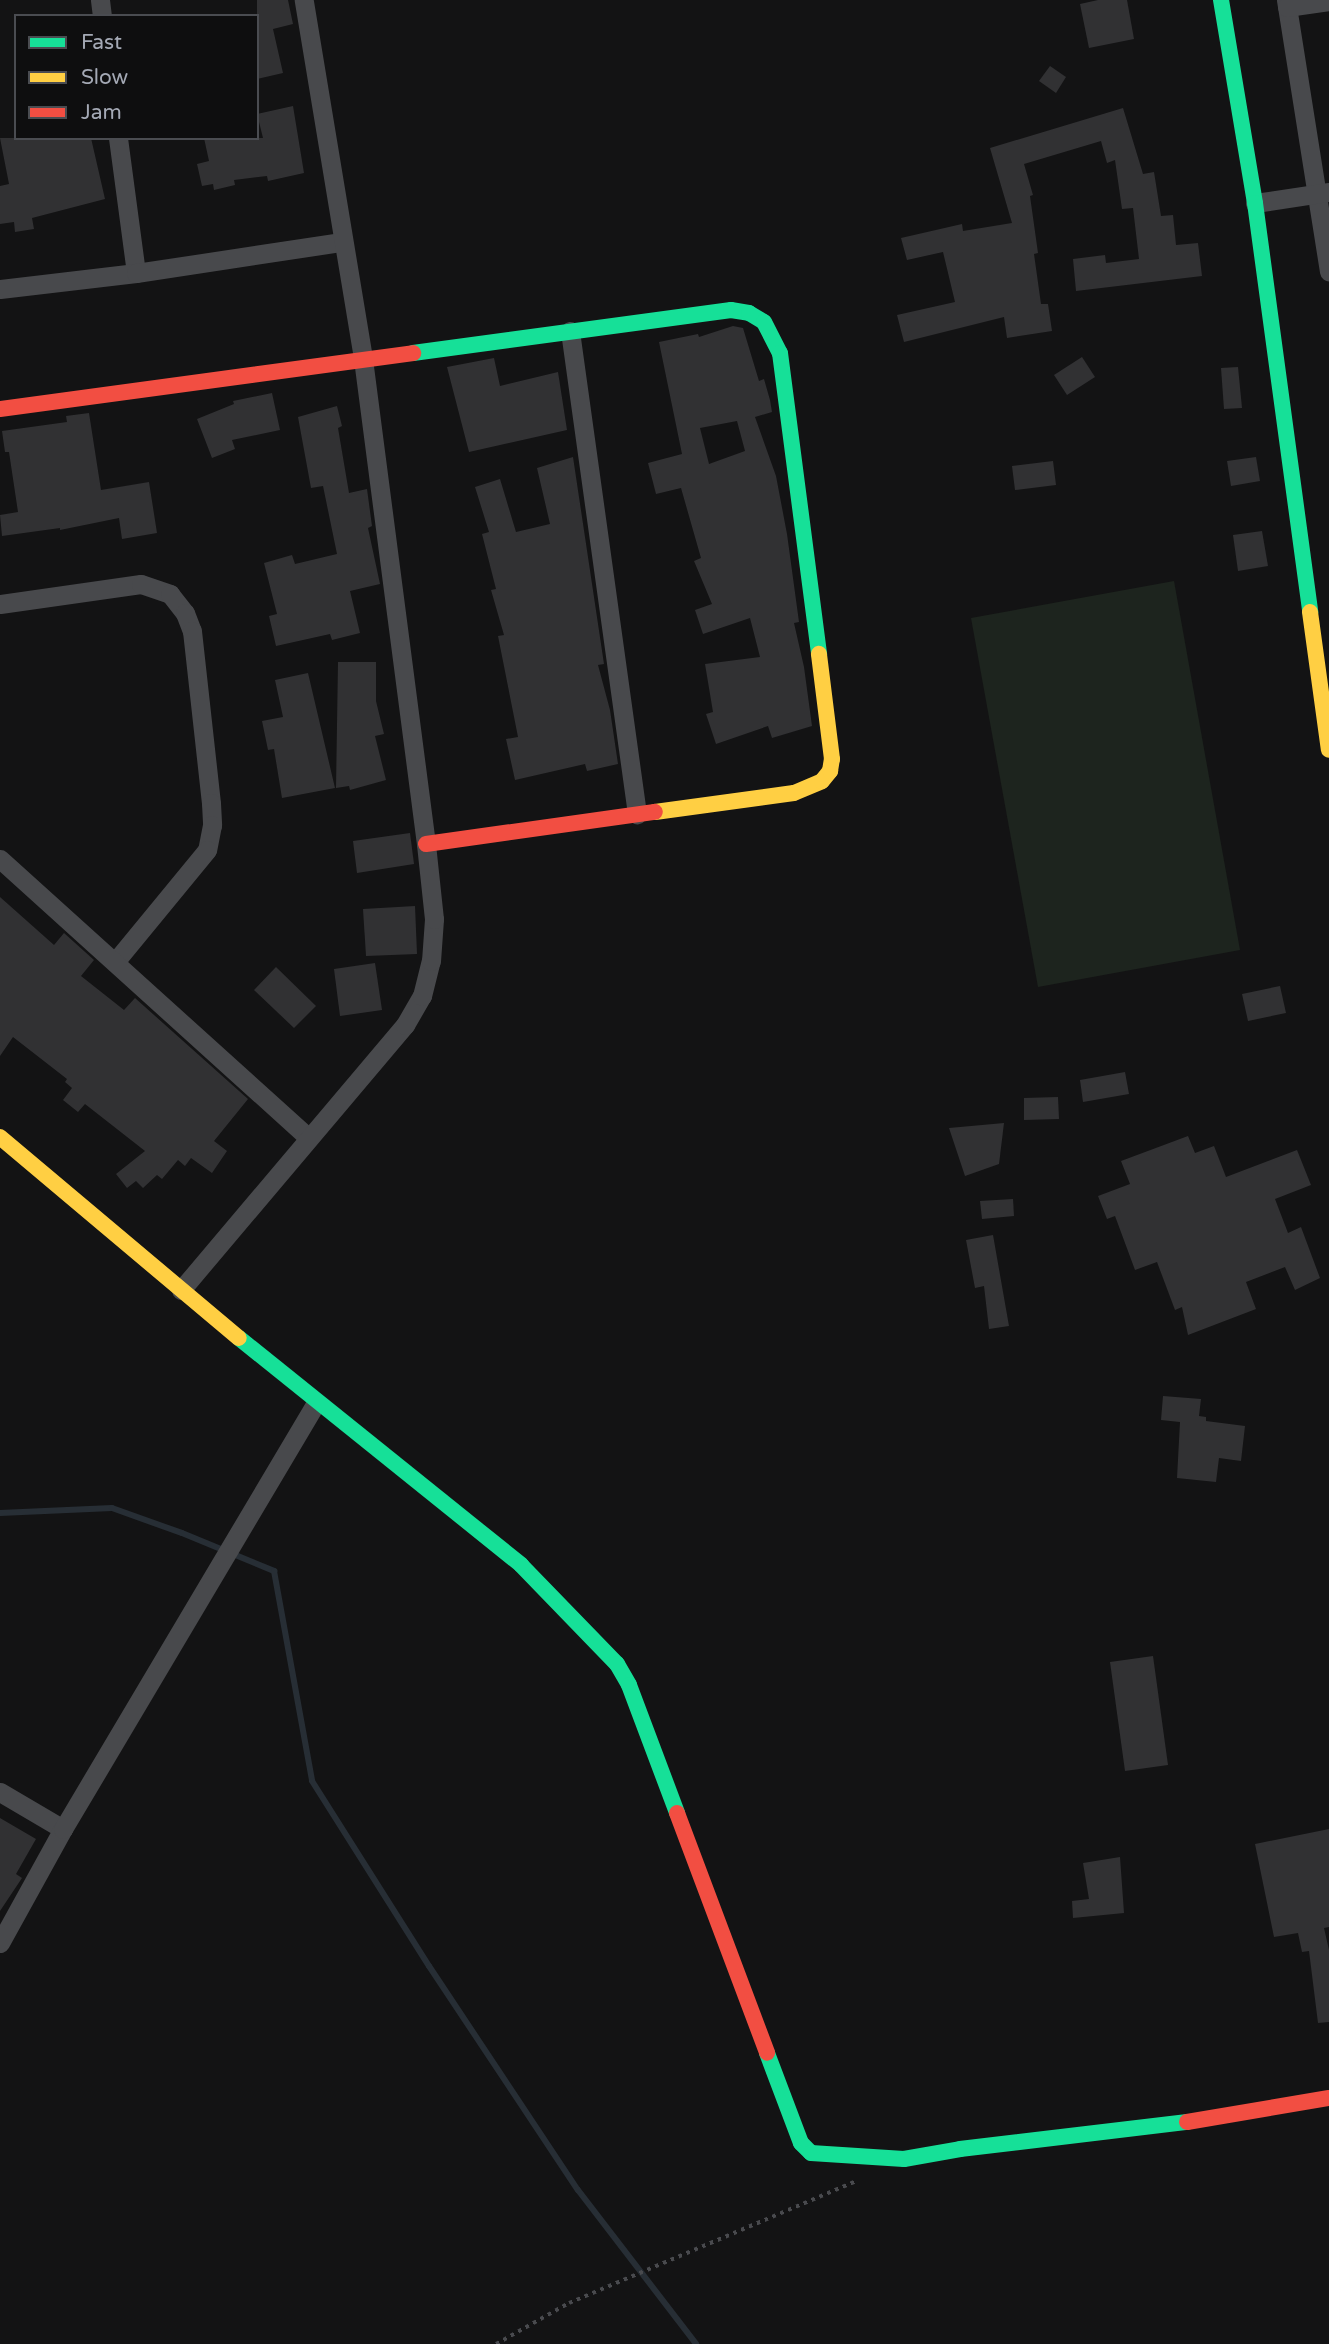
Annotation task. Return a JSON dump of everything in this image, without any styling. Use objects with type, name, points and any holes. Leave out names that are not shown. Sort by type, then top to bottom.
[{"type":"street","points":[[181,1290],[307,1136],[405,1025],[422,996],[431,961],[434,919],[426,844],[363,358],[304,0]]},
{"type":"street","points":[[1221,0],[1255,203],[1329,747]]},
{"type":"street","points":[[1329,1],[1287,4],[1323,193],[1329,272]]},
{"type":"street","points":[[118,140],[136,273]]},
{"type":"street","points":[[1255,203],[1323,193]]},
{"type":"street","points":[[0,289],[136,273],[342,242]]},
{"type":"street","points":[[0,409],[731,310],[749,313],[764,323],[780,354],[830,745],[830,771],[822,781],[794,793],[426,844]]},
{"type":"street","points":[[570,331],[638,814]]},
{"type":"street","points":[[0,604],[141,584],[170,594],[185,613],[192,631],[211,803],[212,825],[207,850],[115,962]]},
{"type":"street","points":[[0,859],[307,1136]]},
{"type":"street","points":[[0,1137],[316,1402],[521,1565],[617,1664],[629,1685],[801,2143],[811,2153],[904,2160],[960,2149],[1229,2117],[1329,2098]]},
{"type":"street","points":[[0,1943],[63,1829],[316,1402]]},
{"type":"street","points":[[0,1792],[63,1829]]},
{"type":"path","points":[[496,2344],[569,2303],[867,2176]]},
{"type":"shaded area","points":[[1174,581],[1240,950],[1038,987],[971,618]]},
{"type":"building","points":[[257,0],[288,0],[293,24],[273,29],[283,73],[259,79],[259,14]]},
{"type":"building","points":[[1098,0],[1127,0],[1134,39],[1089,48],[1080,4]]},
{"type":"building","points":[[1050,66],[1066,77],[1056,93],[1039,81]]},
{"type":"building","points":[[293,106],[304,173],[268,181],[267,176],[234,180],[235,185],[214,190],[213,184],[202,186],[197,164],[209,161],[204,140],[259,140],[263,138],[259,114]]},
{"type":"building","points":[[1123,108],[1143,174],[1154,172],[1161,216],[1173,215],[1176,245],[1198,243],[1202,276],[1076,291],[1073,259],[1105,255],[1106,263],[1139,259],[1133,208],[1122,209],[1115,160],[1107,163],[1101,141],[1024,164],[1033,195],[1030,196],[1038,253],[1034,254],[1041,304],[1048,304],[1052,331],[1007,338],[1004,317],[904,342],[897,315],[955,302],[943,252],[907,260],[901,238],[962,224],[963,231],[1012,223],[990,148]]},
{"type":"building","points":[[0,138],[91,140],[105,199],[32,218],[34,229],[15,232],[14,222],[0,224],[0,186],[9,184]]},
{"type":"building","points":[[733,326],[743,328],[759,381],[764,379],[770,400],[772,412],[755,417],[776,476],[787,534],[799,622],[794,623],[804,667],[812,726],[772,738],[768,726],[716,744],[706,714],[713,712],[705,664],[760,657],[750,618],[703,634],[695,610],[712,604],[694,561],[701,558],[681,488],[656,494],[648,463],[682,454],[659,342],[698,334],[699,337]],"holes":[[[737,421],[745,451],[709,464],[700,428]]]},
{"type":"building","points":[[1082,357],[1095,377],[1067,395],[1054,375]]},
{"type":"building","points":[[494,358],[500,386],[558,372],[567,430],[469,452],[447,367]]},
{"type":"building","points":[[1238,367],[1242,408],[1224,409],[1221,368]]},
{"type":"building","points":[[272,393],[280,430],[232,440],[235,449],[212,458],[197,419],[234,404],[233,401]]},
{"type":"building","points":[[337,406],[342,426],[338,428],[349,493],[367,489],[372,526],[368,528],[380,584],[350,591],[360,633],[332,640],[330,634],[276,646],[269,616],[277,614],[264,563],[292,555],[295,564],[337,554],[323,486],[311,488],[298,417]]},
{"type":"building","points":[[89,413],[101,490],[149,482],[157,533],[122,539],[119,518],[60,530],[2,536],[0,515],[18,512],[9,452],[5,452],[2,431],[67,422],[66,416]]},
{"type":"building","points":[[573,457],[604,664],[598,665],[610,710],[618,764],[587,771],[585,764],[515,780],[506,739],[518,737],[498,636],[504,635],[491,590],[496,589],[482,534],[489,532],[475,487],[500,479],[516,532],[550,524],[537,468]]},
{"type":"building","points":[[1256,457],[1260,481],[1231,486],[1227,461]]},
{"type":"building","points":[[1053,461],[1056,485],[1015,490],[1012,466]]},
{"type":"building","points":[[1262,531],[1268,566],[1238,571],[1233,535]]},
{"type":"building","points":[[338,662],[376,662],[376,701],[384,734],[375,736],[386,780],[350,790],[349,786],[336,788]]},
{"type":"building","points":[[308,673],[335,788],[282,798],[274,749],[268,750],[262,721],[283,717],[275,680]]},
{"type":"building","points":[[410,833],[414,864],[357,873],[353,841]]},
{"type":"building","points":[[0,897],[54,945],[64,933],[94,960],[81,976],[124,1010],[135,998],[248,1099],[214,1141],[227,1151],[212,1173],[191,1158],[185,1166],[178,1160],[162,1179],[157,1175],[143,1188],[136,1181],[127,1188],[116,1174],[145,1151],[85,1104],[78,1112],[63,1100],[72,1088],[65,1082],[67,1079],[13,1037],[0,1056]]},
{"type":"building","points":[[415,906],[417,954],[366,956],[363,909]]},
{"type":"building","points":[[375,963],[382,1010],[340,1016],[334,969]]},
{"type":"building","points":[[276,967],[316,1006],[294,1028],[254,990]]},
{"type":"building","points":[[1280,986],[1286,1013],[1248,1021],[1242,994]]},
{"type":"building","points":[[1125,1072],[1129,1094],[1083,1102],[1080,1080]]},
{"type":"building","points":[[1058,1097],[1059,1119],[1024,1120],[1024,1098]]},
{"type":"building","points":[[1004,1123],[999,1164],[965,1176],[949,1128]]},
{"type":"building","points":[[1188,1136],[1195,1153],[1214,1146],[1226,1177],[1297,1150],[1311,1185],[1275,1199],[1288,1233],[1301,1227],[1320,1278],[1295,1290],[1285,1267],[1246,1282],[1256,1309],[1188,1335],[1182,1307],[1175,1310],[1157,1262],[1135,1270],[1115,1216],[1107,1219],[1098,1196],[1130,1184],[1121,1161]]},
{"type":"building","points":[[1013,1199],[1014,1216],[982,1219],[980,1201]]},
{"type":"building","points":[[993,1235],[1009,1326],[989,1329],[984,1286],[975,1288],[966,1240]]},
{"type":"building","points":[[1163,1396],[1201,1399],[1199,1416],[1206,1417],[1206,1421],[1245,1426],[1241,1461],[1219,1458],[1216,1482],[1177,1478],[1180,1422],[1161,1420]]},
{"type":"building","points":[[1153,1656],[1168,1765],[1125,1771],[1110,1662]]},
{"type":"building","points":[[0,1818],[36,1839],[16,1874],[22,1878],[0,1911]]},
{"type":"building","points":[[1329,1829],[1329,1927],[1324,1928],[1329,1950],[1329,2022],[1318,2023],[1309,1951],[1302,1952],[1298,1933],[1274,1937],[1255,1844]]},
{"type":"building","points":[[1120,1857],[1124,1913],[1073,1918],[1072,1901],[1089,1899],[1083,1863]]},
{"type":"waterway","points":[[0,1513],[112,1508],[274,1571],[312,1781],[429,1966],[578,2190],[696,2344]]},
{"type":"traffic: fast","points":[[1221,0],[1255,203],[1310,612]]},
{"type":"traffic: fast","points":[[413,353],[731,310],[749,313],[764,322],[780,353],[819,654]]},
{"type":"traffic: fast","points":[[239,1338],[521,1565],[617,1664],[629,1685],[677,1813]]},
{"type":"traffic: fast","points":[[767,2053],[801,2143],[811,2153],[904,2159],[960,2149],[1187,2122]]},
{"type":"traffic: slow","points":[[1310,612],[1329,750]]},
{"type":"traffic: slow","points":[[655,812],[794,793],[822,781],[830,771],[832,759],[819,654]]},
{"type":"traffic: slow","points":[[0,1137],[239,1338]]},
{"type":"traffic: jam","points":[[0,409],[413,353]]},
{"type":"traffic: jam","points":[[426,844],[655,812]]},
{"type":"traffic: jam","points":[[677,1813],[767,2053]]},
{"type":"traffic: jam","points":[[1187,2122],[1329,2098]]}]
